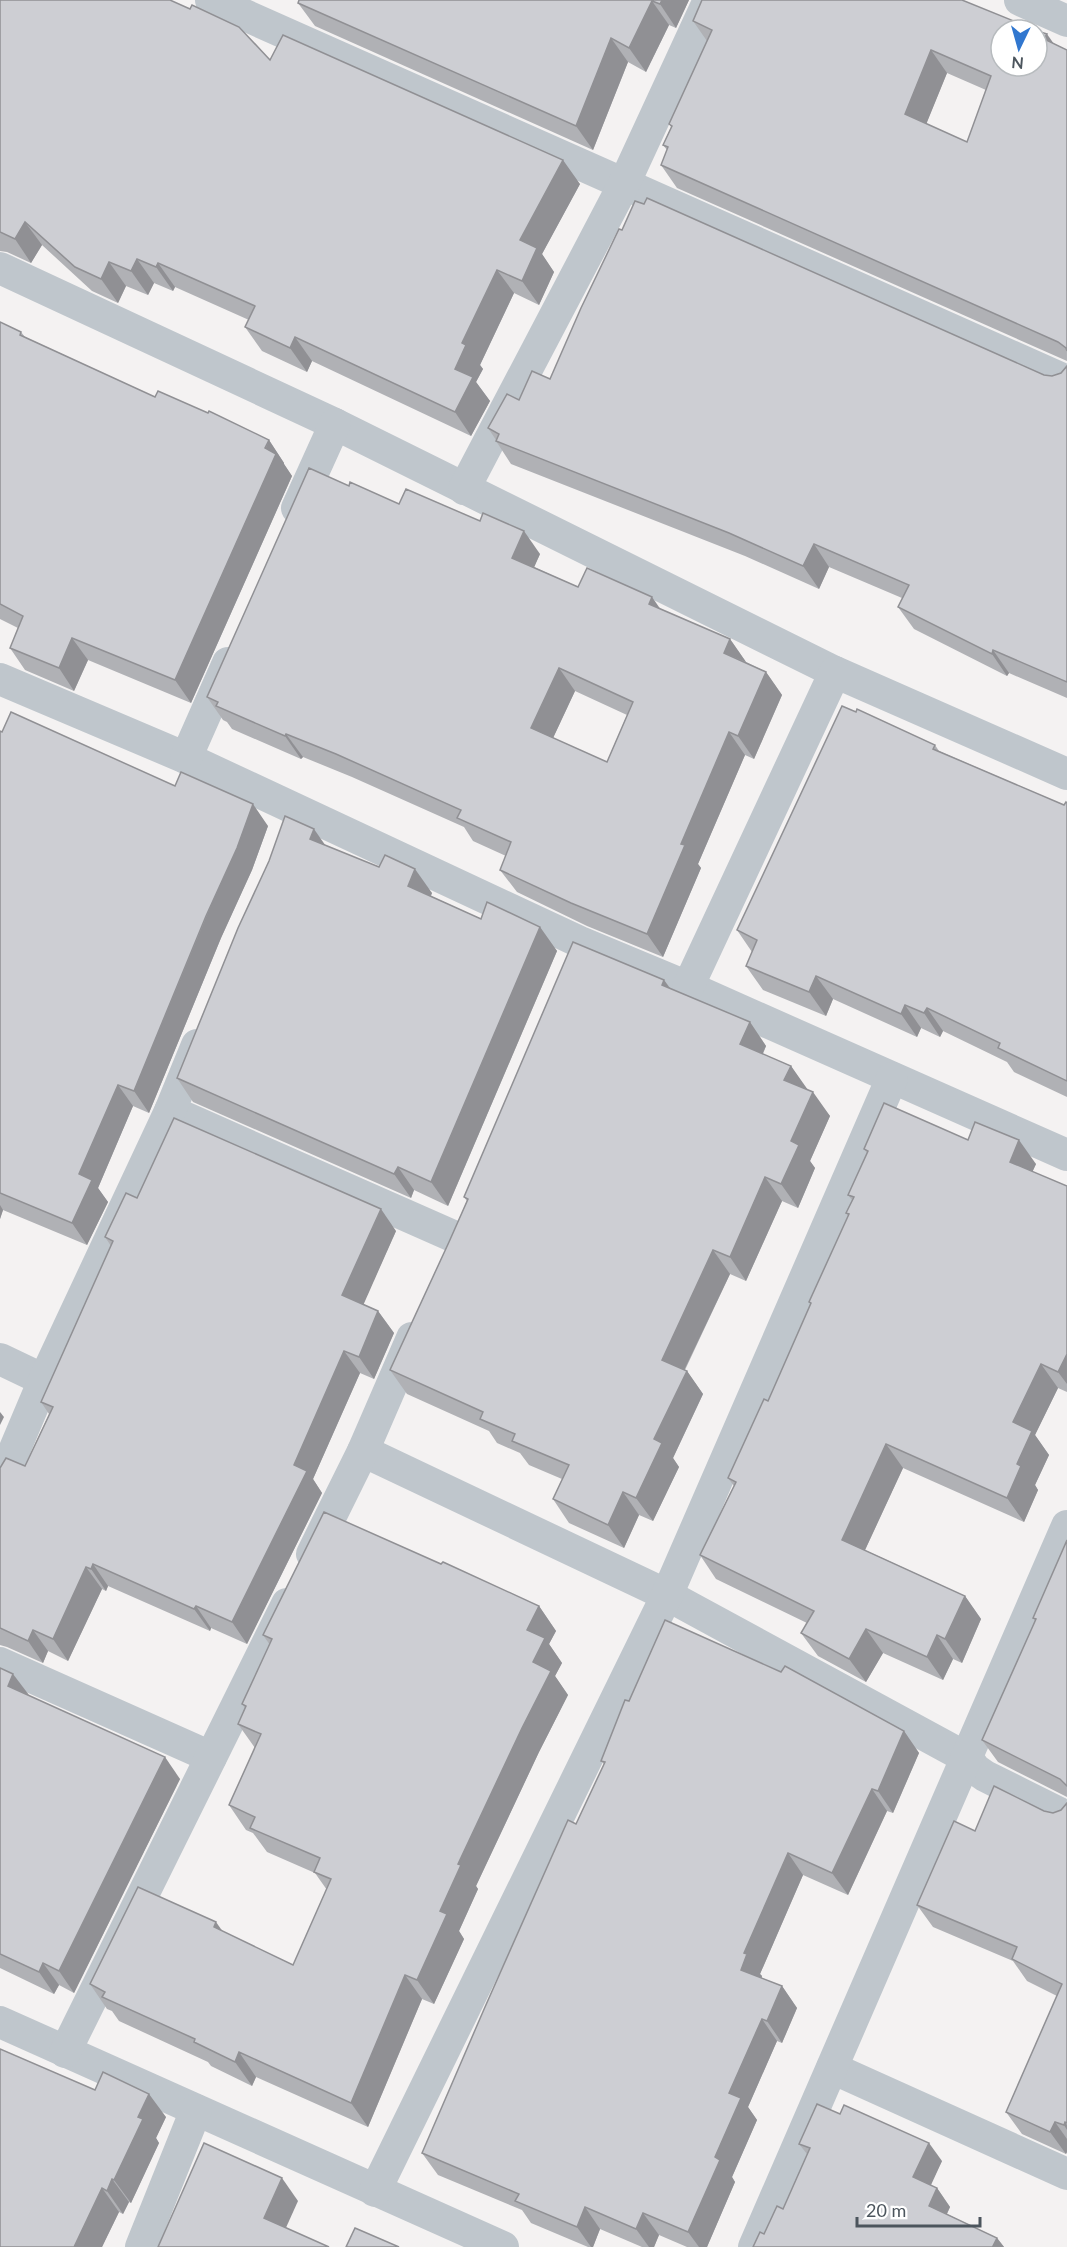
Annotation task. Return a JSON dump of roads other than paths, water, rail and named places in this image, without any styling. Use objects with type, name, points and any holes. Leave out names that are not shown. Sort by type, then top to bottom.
[{"type":"street","points":[[211,0],[1067,381]]},
{"type":"street","points":[[464,489],[624,184],[710,0]]},
{"type":"street","points":[[1020,0],[1067,21]]},
{"type":"street","points":[[0,268],[335,424],[835,672],[1067,774]]},
{"type":"street","points":[[287,531],[335,424]]},
{"type":"street","points":[[186,758],[239,639]]},
{"type":"street","points":[[688,987],[835,672]]},
{"type":"street","points":[[4,691],[186,758],[294,808],[576,953],[688,987],[1067,1155]]},
{"type":"street","points":[[283,837],[294,808]]},
{"type":"street","points":[[0,1484],[44,1380],[170,1111],[206,1023]]},
{"type":"street","points":[[375,2191],[667,1594],[892,1078]]},
{"type":"street","points":[[170,1111],[455,1237]]},
{"type":"street","points":[[65,2052],[363,1451],[423,1312]]},
{"type":"street","points":[[0,1359],[44,1380]]},
{"type":"street","points":[[363,1451],[667,1594],[967,1758],[975,1769],[985,1776],[1067,1817]]},
{"type":"street","points":[[754,2247],[1067,1526]]},
{"type":"street","points":[[0,1663],[211,1757]]},
{"type":"street","points":[[0,2022],[503,2247]]},
{"type":"street","points":[[832,2068],[1067,2174]]},
{"type":"street","points":[[141,2247],[196,2110]]}]
